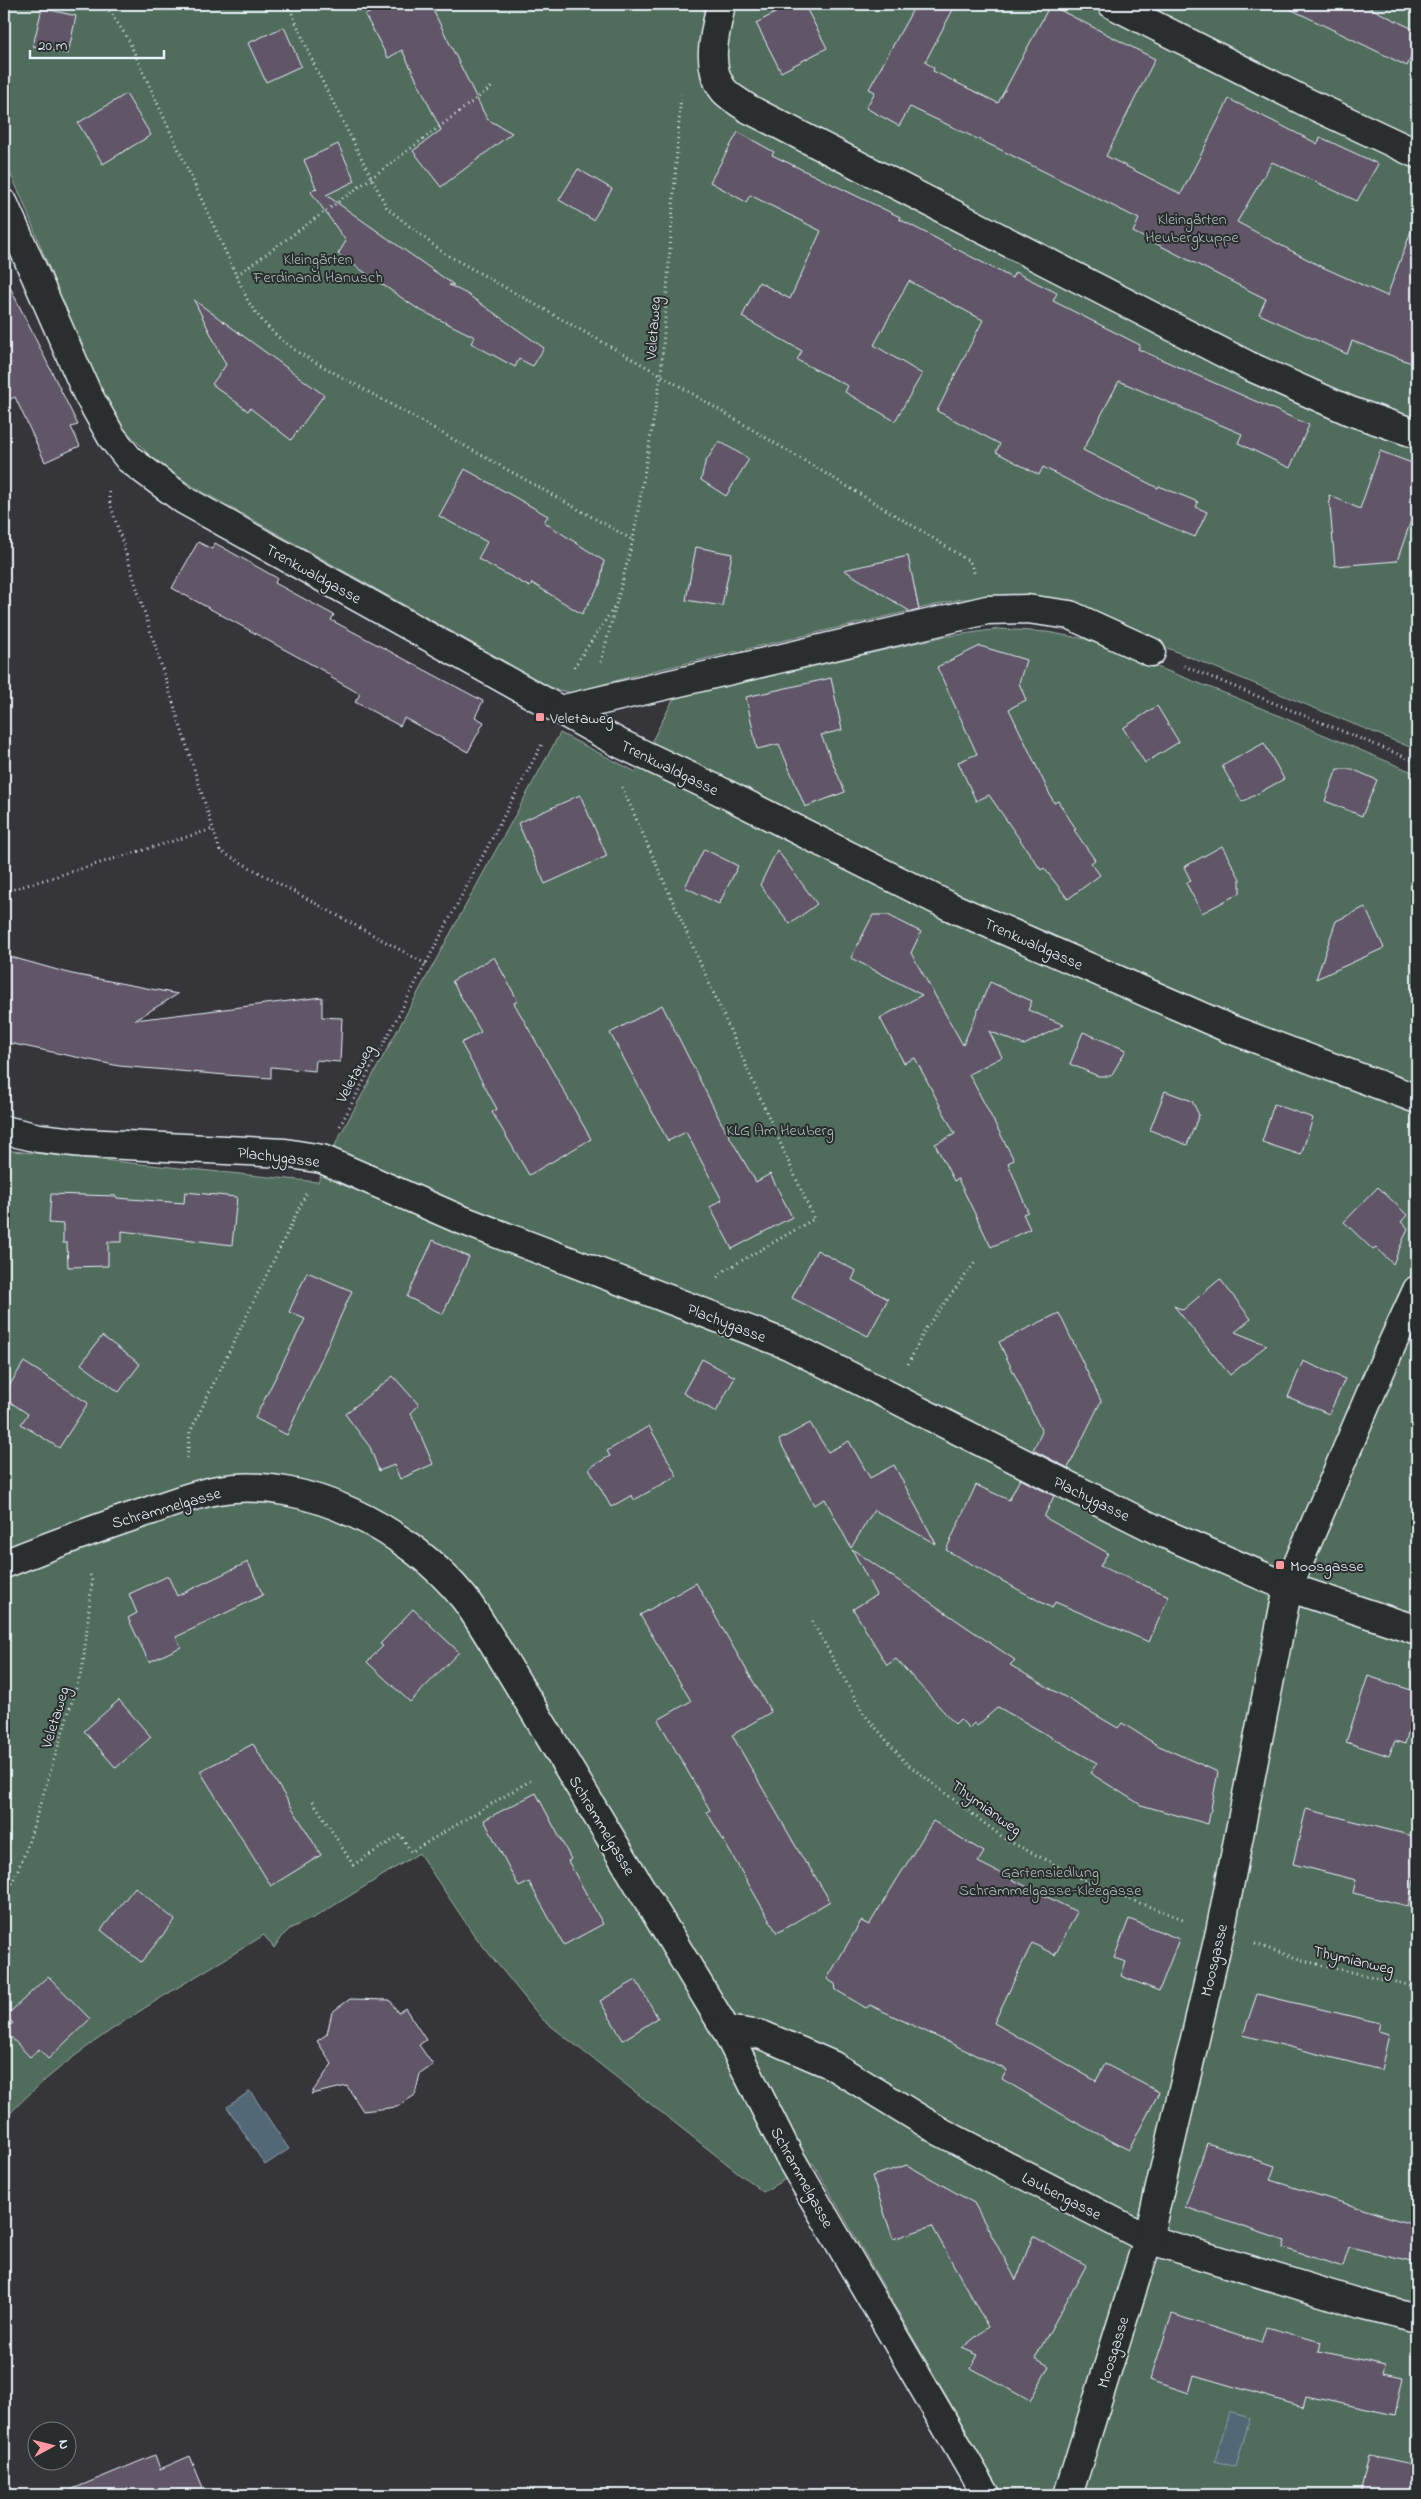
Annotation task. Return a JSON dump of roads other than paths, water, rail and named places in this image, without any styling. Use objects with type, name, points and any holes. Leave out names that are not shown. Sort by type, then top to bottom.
[{"type":"street","points":[[721,4],[713,44],[712,68],[723,89],[747,108],[1249,366],[1350,411],[1417,434]]},
{"type":"street","points":[[1112,4],[1304,102],[1417,154]]},
{"type":"street","name":"Trenkwaldgasse","points":[[4,204],[87,393],[111,436],[129,459],[184,500],[619,743],[716,789],[949,906],[1230,1029],[1417,1098]]},
{"type":"street","points":[[560,710],[987,610],[1027,609],[1070,615],[1151,652]]},
{"type":"street","name":"Plachygasse","points":[[4,1130],[40,1138],[285,1153],[322,1159],[458,1218],[788,1345],[1163,1533],[1288,1587],[1417,1630]]},
{"type":"street","name":"Moosgasse","points":[[1068,2495],[1148,2239],[1220,1932],[1288,1587],[1388,1353],[1417,1290]]},
{"type":"street","name":"Schrammelgasse","points":[[4,1564],[80,1534],[190,1497],[219,1490],[256,1488],[294,1492],[330,1503],[370,1521],[394,1535],[440,1574],[463,1597],[491,1639],[726,2030],[789,2156],[986,2495]]},
{"type":"street","name":"Laubengasse","points":[[726,2030],[762,2035],[832,2065],[941,2132],[1148,2239],[1361,2304],[1417,2318]]},
{"type":"water","points":[[250,2091],[289,2149],[265,2165],[227,2107]]},
{"type":"water","points":[[1229,2412],[1250,2418],[1236,2467],[1215,2461]]},
{"type":"place","name":"Veletaweg","points":[[540,717]]},
{"type":"place","name":"Moosgasse","points":[[1280,1565]]},
{"type":"park label","name":"Kleingärten Heubergkuppe","points":[[1192,227]]},
{"type":"park label","name":"Kleingärten Ferdinand Hanusch","points":[[318,267]]},
{"type":"park label","name":"KLG Am Heuberg","points":[[780,1129]]},
{"type":"park label","name":"Gartensiedlung Schrammelgasse-Kleegasse","points":[[1050,1880]]}]
